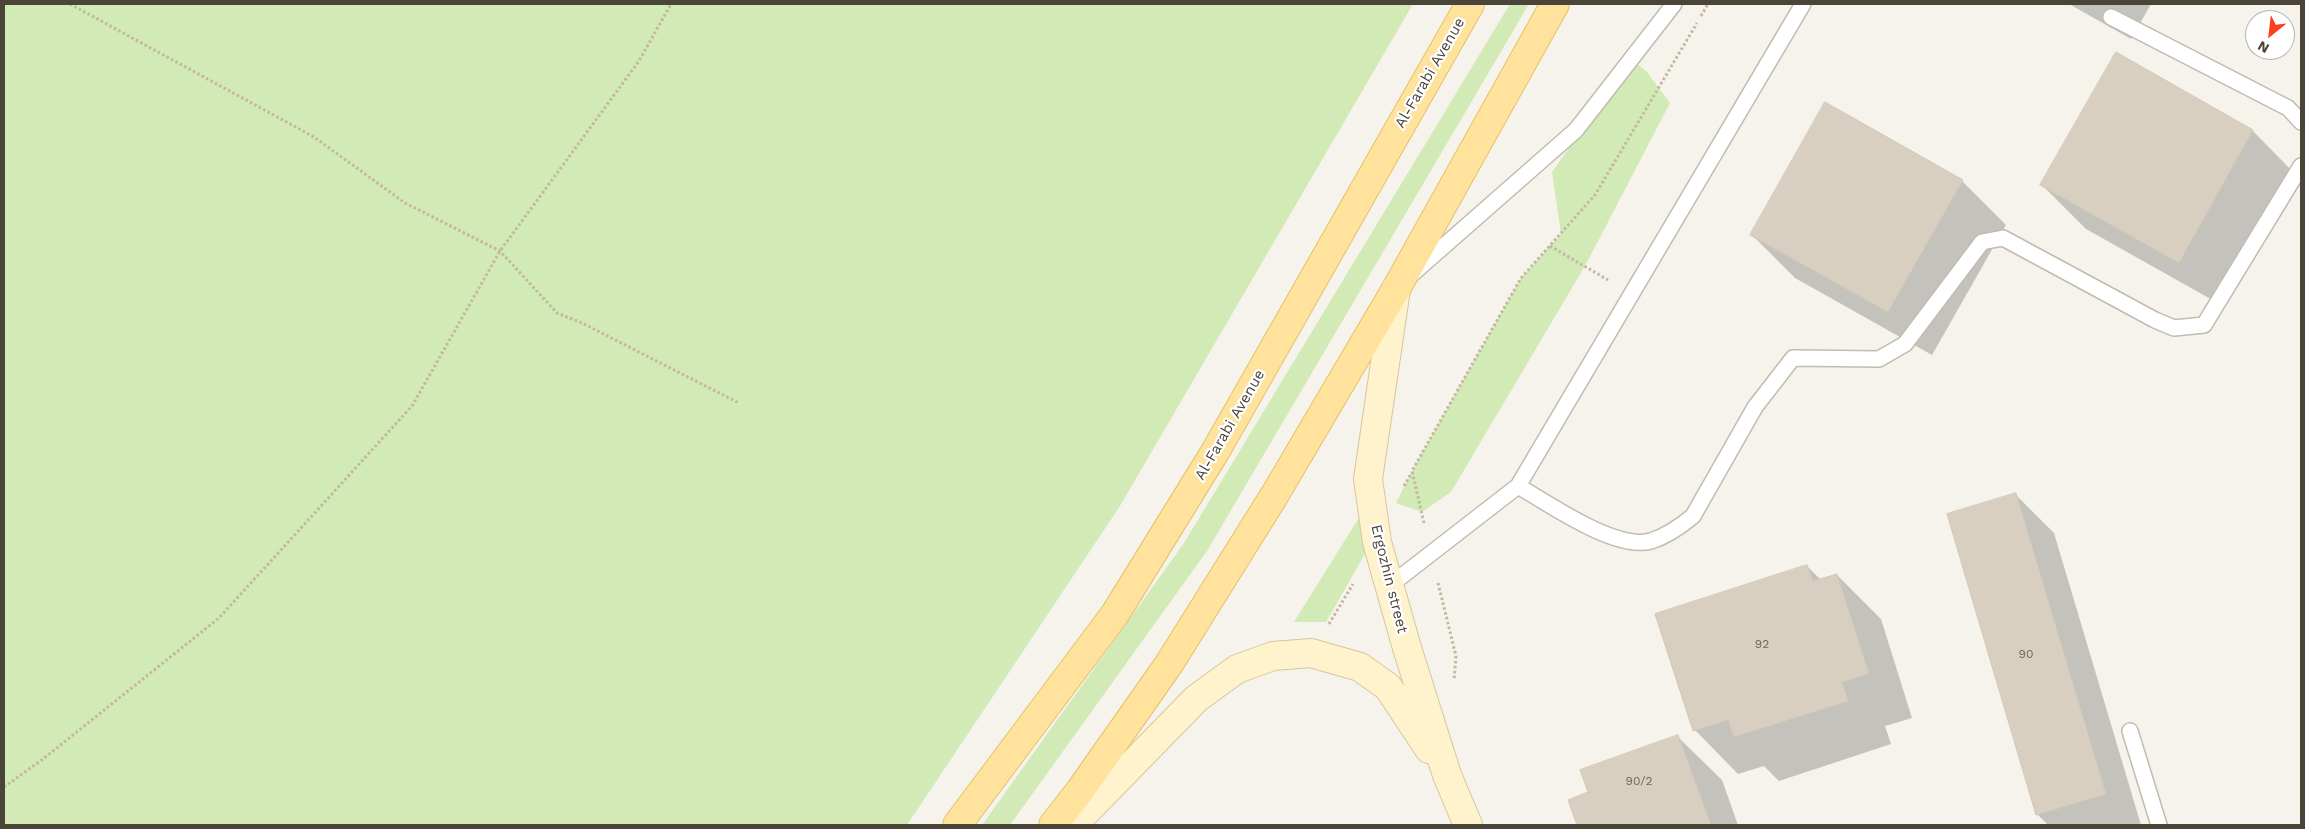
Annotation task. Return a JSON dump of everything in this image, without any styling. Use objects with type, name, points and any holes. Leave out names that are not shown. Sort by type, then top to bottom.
[{"type":"main road","name":"Al-Farabi Avenue","points":[[957,825],[1115,614],[1215,452],[1470,4]]},
{"type":"main road","points":[[1053,825],[1079,792],[1170,664],[1274,496],[1396,289],[1555,4]]},
{"type":"street","name":"Ergozhin street","points":[[1396,289],[1368,479],[1377,542],[1389,586],[1447,775],[1468,825]]},
{"type":"street","name":"Ergozhin street","points":[[1073,825],[1196,699],[1237,669],[1273,656],[1311,653],[1360,667],[1388,687],[1447,775]]},
{"type":"lane","points":[[1396,289],[1576,130],[1674,4]]},
{"type":"lane","points":[[1389,586],[1518,486],[1803,4]]},
{"type":"lane","points":[[2111,17],[2288,108],[2301,122]]},
{"type":"lane","points":[[1518,486],[1606,535],[1623,541],[1650,541],[1678,529],[1694,516],[1755,407],[1793,358],[1880,359],[1906,344],[1982,242],[2003,238],[2146,316],[2174,328],[2204,325],[2301,166]]},
{"type":"lane","points":[[2130,730],[2159,825]]},
{"type":"path","points":[[70,4],[314,137],[405,203],[500,251],[557,313],[582,323],[739,403]]},
{"type":"path","points":[[4,787],[43,759],[212,624],[412,406],[500,251],[639,61],[670,4]]},
{"type":"path","points":[[1453,686],[1456,656],[1412,471],[1521,278],[1595,194],[1708,4]]},
{"type":"path","points":[[1550,246],[1613,283]]},
{"type":"path","points":[[1327,626],[1357,577]]},
{"type":"green space","points":[[4,4],[1413,4],[1120,506],[907,825],[4,825]]},
{"type":"green space","points":[[1510,4],[1529,4],[1207,551],[1010,825],[982,825],[1184,543]]},
{"type":"green space","points":[[1632,59],[1647,72],[1670,103],[1585,266],[1451,492],[1422,512],[1396,503],[1412,471],[1521,278],[1561,234],[1552,172]]},
{"type":"green space","points":[[1365,508],[1365,554],[1326,622],[1294,622]]},
{"type":"building","points":[[2116,52],[2253,130],[2179,263],[2040,185]]},
{"type":"building","points":[[1825,102],[1963,180],[1888,312],[1750,235]]},
{"type":"building","points":[[2016,493],[2106,794],[2036,815],[1947,514]]},
{"type":"building","points":[[1807,565],[1813,581],[1837,574],[1869,674],[1842,682],[1848,701],[1734,737],[1728,720],[1693,731],[1655,614]]},
{"type":"building","points":[[1678,735],[1711,825],[1577,825],[1568,800],[1588,792],[1580,770]]}]
